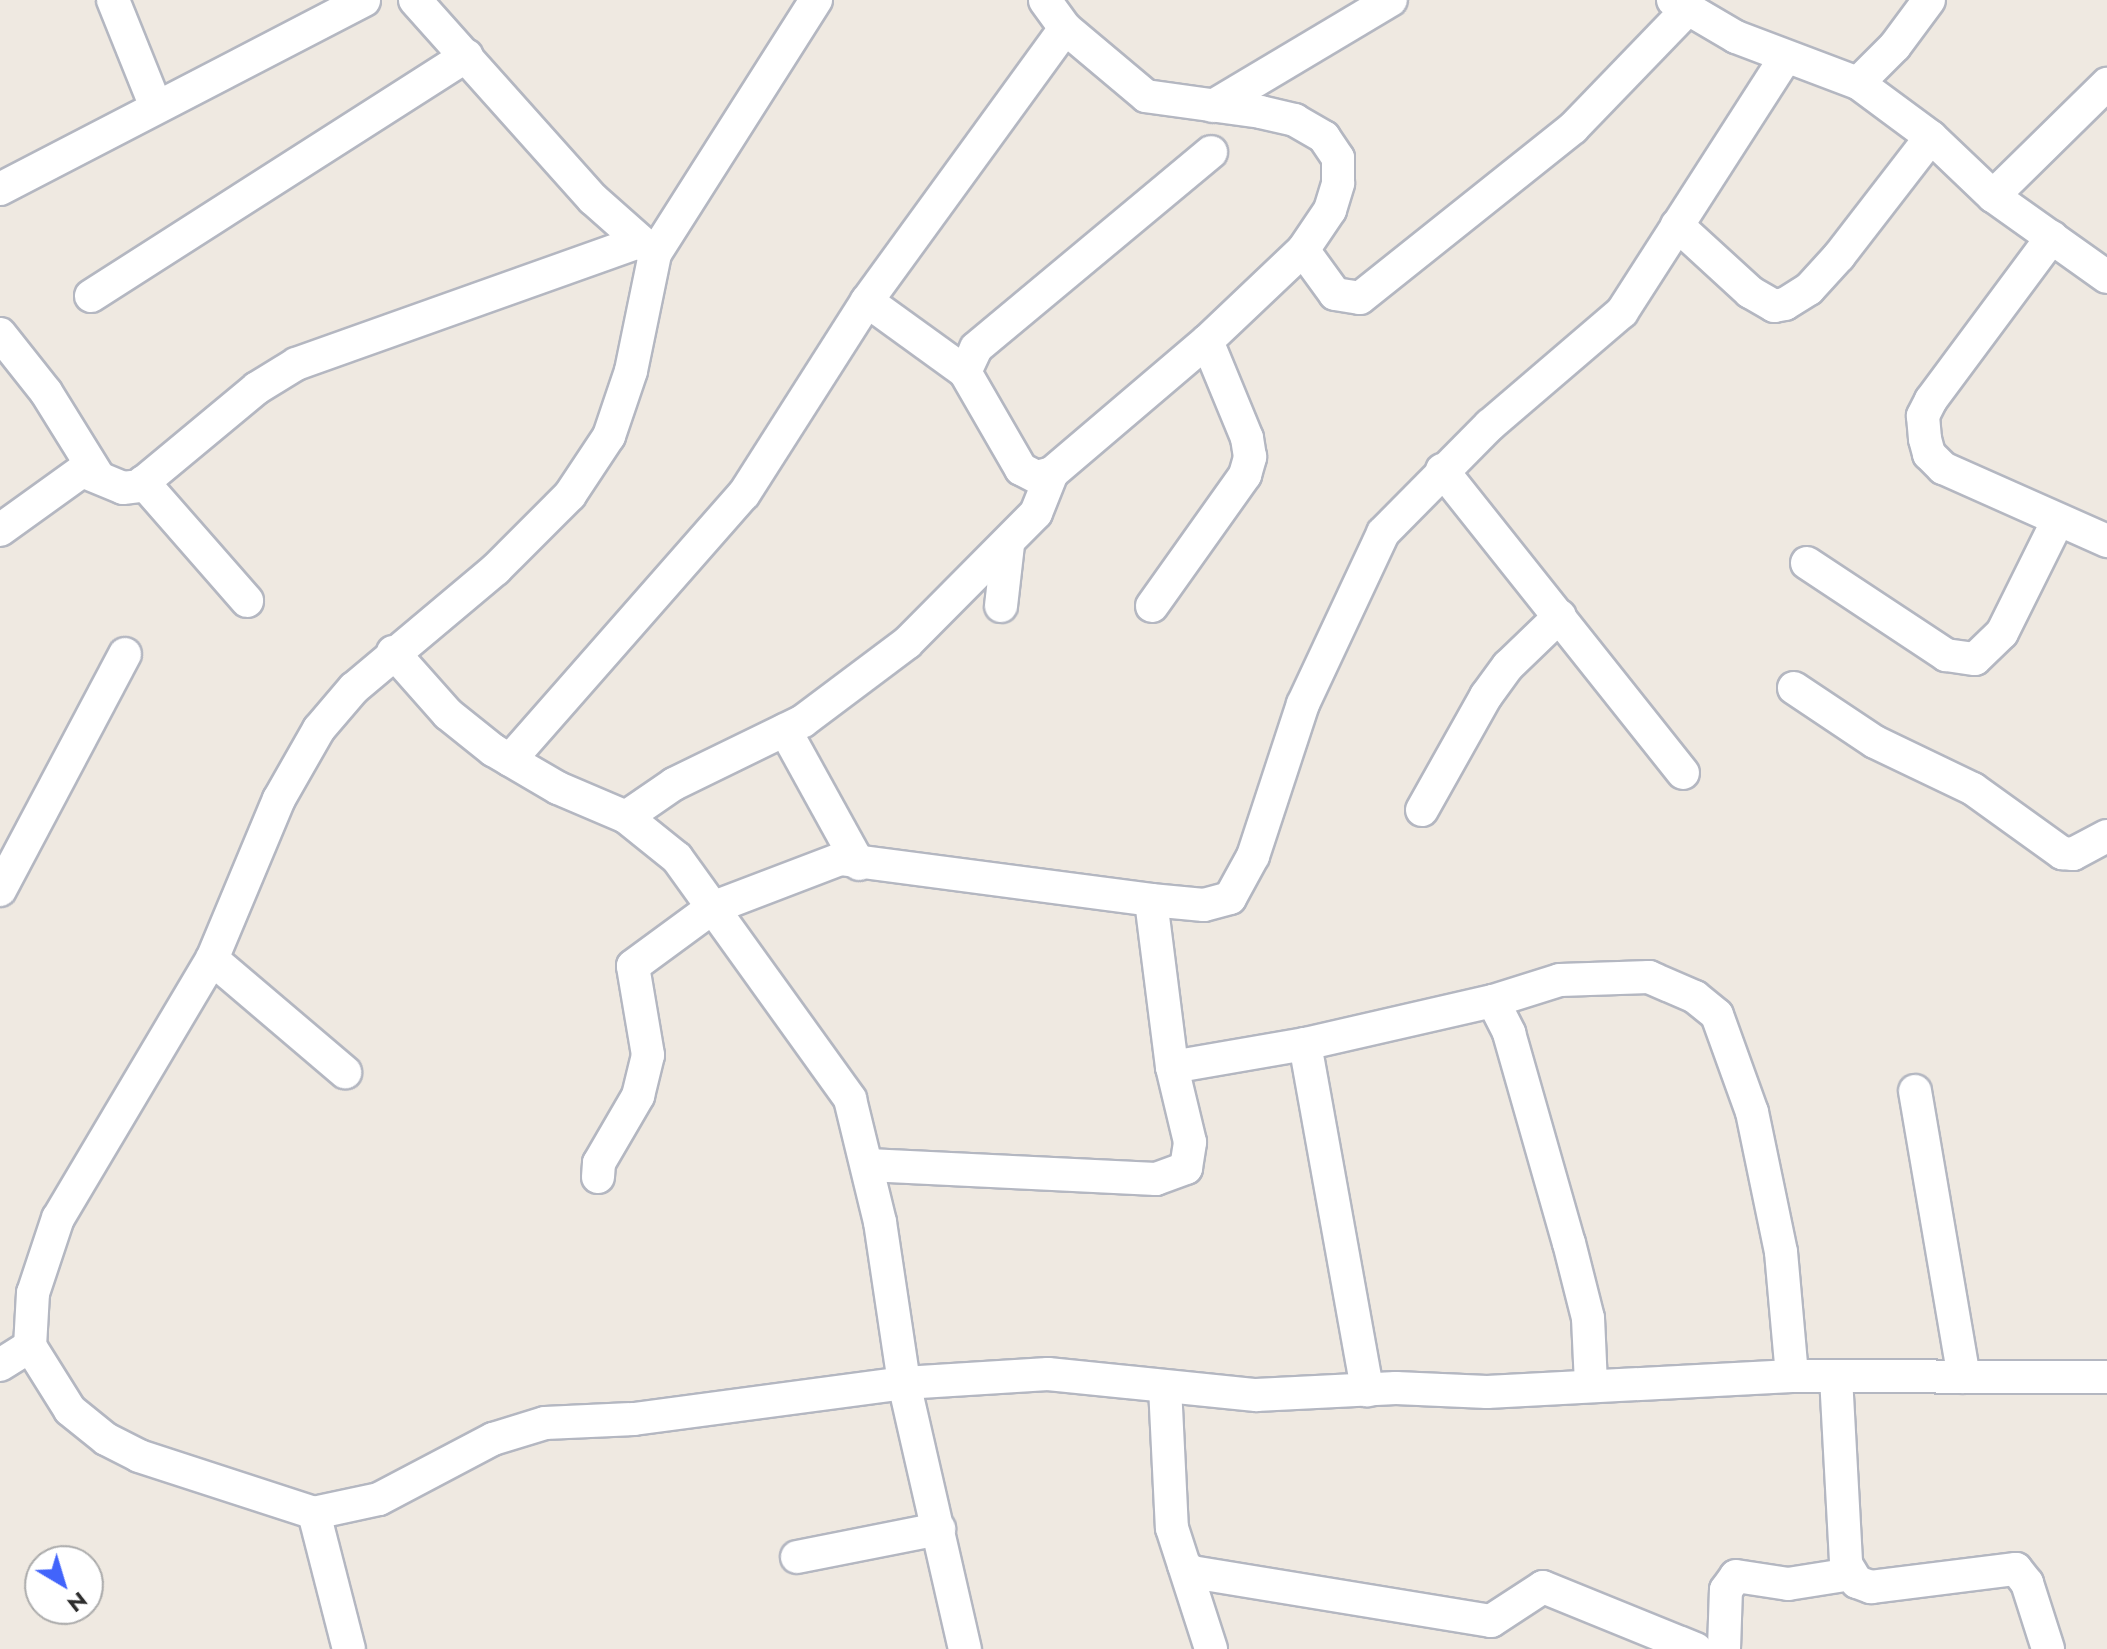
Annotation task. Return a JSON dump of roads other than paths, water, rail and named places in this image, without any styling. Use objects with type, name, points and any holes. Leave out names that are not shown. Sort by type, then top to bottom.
[{"type":"street","points":[[113,0],[156,107]]},
{"type":"street","points":[[0,189],[364,0]]},
{"type":"street","points":[[415,0],[516,115],[646,248]]},
{"type":"street","points":[[816,0],[646,248],[631,371],[609,436],[570,495],[496,569],[393,652],[319,729],[279,799],[245,891],[212,959],[58,1218],[33,1293],[30,1346],[70,1410],[106,1439],[139,1456],[314,1513],[379,1499],[493,1439],[545,1423],[634,1419],[904,1383],[1048,1374],[1256,1395],[1367,1390],[1487,1392],[1591,1383],[1792,1376],[2107,1377]]},
{"type":"street","points":[[867,301],[965,372],[1021,469],[1029,476],[1052,473],[1207,341],[1303,250],[1330,210],[1338,183],[1338,158],[1324,137],[1295,120],[1232,101],[1146,96],[1065,28],[1045,0]]},
{"type":"street","points":[[1232,101],[1391,0]]},
{"type":"street","points":[[1858,83],[1895,46],[1929,0]]},
{"type":"street","points":[[1303,250],[1335,294],[1360,298],[1573,128],[1680,6],[1786,57],[1858,83],[1931,137],[1993,196],[2107,277]]},
{"type":"street","points":[[510,760],[744,494],[867,301],[1065,28]]},
{"type":"street","points":[[91,296],[467,56]]},
{"type":"street","points":[[598,1177],[599,1163],[638,1096],[648,1055],[633,966],[712,908],[840,859],[859,864],[1151,900],[1204,905],[1230,898],[1253,856],[1303,704],[1383,533],[1442,470],[1596,339],[1622,312],[1786,57]]},
{"type":"street","points":[[1993,196],[2107,84]]},
{"type":"street","points":[[1677,225],[1750,292],[1774,306],[1785,304],[1809,289],[1839,256],[1931,137]]},
{"type":"street","points":[[965,372],[976,348],[1211,152]]},
{"type":"street","points":[[2052,237],[1931,400],[1923,427],[1929,454],[1943,468],[2057,522],[2107,541]]},
{"type":"street","points":[[0,530],[70,476],[82,471],[130,490],[257,388],[296,364],[646,248]]},
{"type":"street","points":[[0,334],[46,392],[98,476]]},
{"type":"street","points":[[1152,606],[1245,475],[1250,457],[1247,438],[1207,341]]},
{"type":"street","points":[[1442,470],[1683,773]]},
{"type":"street","points":[[626,817],[674,784],[785,730],[907,643],[1008,545],[1046,496],[1052,473]]},
{"type":"street","points":[[143,482],[247,601]]},
{"type":"street","points":[[1807,563],[1946,655],[1975,659],[2002,633],[2057,522]]},
{"type":"street","points":[[1001,606],[1008,545]]},
{"type":"street","points":[[1422,810],[1486,696],[1514,659],[1560,616]]},
{"type":"street","points":[[393,652],[448,714],[510,760],[626,817],[677,858],[838,1078],[850,1099],[868,1165],[904,1383],[965,1649]]},
{"type":"street","points":[[0,890],[125,654]]},
{"type":"street","points":[[1794,688],[1875,742],[1973,789],[2062,853],[2073,854],[2107,836]]},
{"type":"street","points":[[785,730],[859,864]]},
{"type":"street","points":[[868,1165],[1156,1179],[1178,1175],[1186,1168],[1190,1142],[1172,1067],[1151,900]]},
{"type":"street","points":[[212,959],[345,1072]]},
{"type":"street","points":[[1172,1067],[1305,1044],[1493,1001],[1560,980],[1649,977],[1695,997],[1717,1015],[1752,1112],[1781,1252],[1792,1376]]},
{"type":"street","points":[[1493,1001],[1509,1033],[1569,1243],[1588,1318],[1591,1383]]},
{"type":"street","points":[[1305,1044],[1367,1390]]},
{"type":"street","points":[[1915,1091],[1964,1377]]},
{"type":"street","points":[[0,1365],[30,1346]]},
{"type":"street","points":[[1836,1377],[1842,1572]]},
{"type":"street","points":[[1165,1387],[1172,1528],[1211,1649]]},
{"type":"street","points":[[314,1513],[349,1649]]},
{"type":"street","points":[[797,1557],[939,1529]]},
{"type":"street","points":[[1184,1565],[1201,1573],[1314,1588],[1491,1621],[1543,1587],[1696,1649]]},
{"type":"street","points":[[1724,1649],[1726,1590],[1736,1576],[1788,1584],[1842,1572],[1871,1587],[2016,1569],[2027,1583],[2048,1649]]}]
